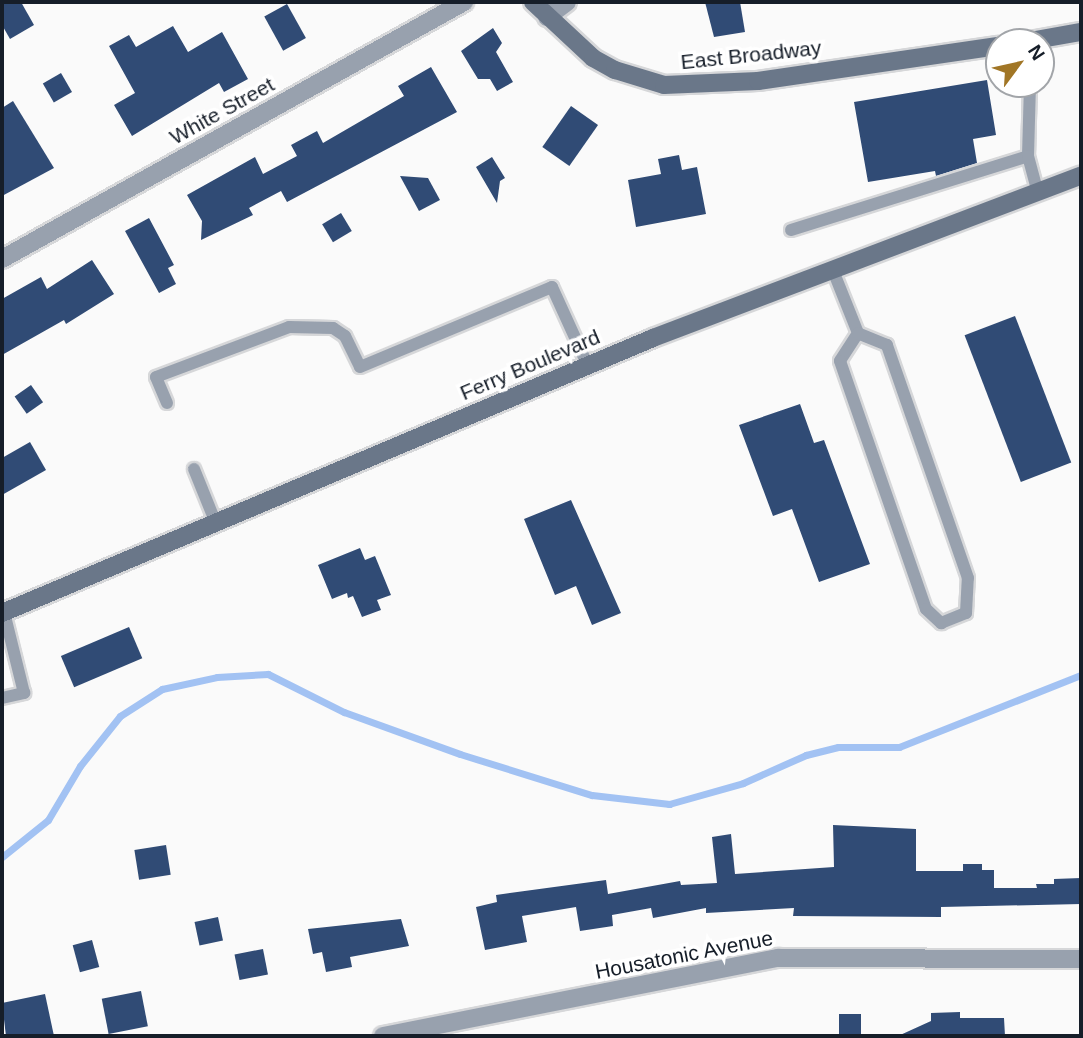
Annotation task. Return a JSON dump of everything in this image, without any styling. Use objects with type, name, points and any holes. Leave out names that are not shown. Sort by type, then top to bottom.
[{"type":"main road","name":"East Broadway","points":[[533,2],[593,58],[615,70],[664,85],[758,81],[985,48]]},
{"type":"main road","points":[[1055,37],[1081,32]]},
{"type":"main road","name":"Ferry Boulevard","points":[[3,613],[588,366],[832,268],[1081,175]]},
{"type":"street","name":"White Street","points":[[2,259],[464,2]]},
{"type":"street","points":[[547,16],[568,2]]},
{"type":"street","name":"Housatonic Avenue","points":[[383,1036],[778,958],[1081,959]]},
{"type":"lane","points":[[1030,98],[1028,156],[1037,190]]},
{"type":"lane","points":[[791,230],[1028,156]]},
{"type":"lane","points":[[832,268],[858,333],[887,345],[968,578],[966,613],[941,623],[926,609],[840,361],[858,333]]},
{"type":"lane","points":[[167,403],[156,377],[298,326],[333,328],[345,335],[360,368],[552,286],[588,366]]},
{"type":"lane","points":[[194,469],[215,522]]},
{"type":"lane","points":[[2,698],[23,694],[3,613]]},
{"type":"building","points":[[2,2],[21,2],[34,25],[10,39],[2,25]]},
{"type":"building","points":[[705,2],[740,2],[745,32],[714,37]]},
{"type":"building","points":[[287,4],[306,38],[283,51],[264,17]]},
{"type":"building","points":[[173,26],[188,52],[222,32],[248,79],[224,92],[219,83],[132,136],[114,105],[135,93],[109,46],[129,35],[136,47]]},
{"type":"building","points":[[493,28],[502,43],[496,52],[513,82],[497,91],[490,79],[478,79],[461,51]]},
{"type":"building","points":[[431,67],[457,112],[287,202],[281,191],[249,208],[253,215],[201,240],[202,221],[187,195],[255,157],[263,174],[297,156],[291,145],[317,131],[323,143],[404,96],[398,86]]},
{"type":"building","points":[[61,73],[72,92],[54,103],[43,84]]},
{"type":"building","points":[[985,80],[985,98],[990,98],[996,135],[973,139],[977,163],[936,176],[935,171],[868,182],[854,102]]},
{"type":"building","points":[[13,101],[54,168],[2,196],[2,108]]},
{"type":"building","points":[[571,106],[598,125],[569,166],[542,147]]},
{"type":"building","points":[[679,155],[682,170],[697,167],[706,214],[636,227],[628,180],[661,174],[658,159]]},
{"type":"building","points":[[492,157],[505,178],[500,181],[497,203],[476,167]]},
{"type":"building","points":[[400,176],[428,178],[440,200],[419,211]]},
{"type":"building","points":[[341,213],[352,231],[333,242],[322,224]]},
{"type":"building","points":[[149,218],[174,265],[168,268],[176,284],[159,293],[125,231]]},
{"type":"building","points":[[92,260],[114,294],[66,324],[64,320],[2,355],[2,299],[41,277],[47,289]]},
{"type":"building","points":[[1015,316],[1071,463],[1021,482],[965,335]]},
{"type":"building","points":[[31,385],[43,402],[27,414],[15,396]]},
{"type":"building","points":[[800,404],[814,443],[824,440],[870,564],[819,582],[792,509],[773,516],[739,425]]},
{"type":"building","points":[[30,442],[46,470],[2,495],[2,458]]},
{"type":"building","points":[[571,500],[621,613],[592,625],[576,586],[555,595],[524,519]]},
{"type":"building","points":[[360,548],[365,560],[375,556],[391,595],[377,600],[381,610],[362,617],[353,596],[348,598],[347,593],[332,599],[318,565]]},
{"type":"building","points":[[129,627],[142,658],[74,687],[61,656]]},
{"type":"building","points":[[833,825],[916,829],[916,871],[963,871],[963,864],[982,864],[982,870],[994,870],[994,888],[1037,888],[1036,884],[1054,884],[1054,879],[1081,878],[1081,904],[941,907],[941,917],[793,916],[794,908],[706,913],[706,908],[653,918],[651,908],[612,915],[613,926],[580,931],[576,907],[522,916],[527,942],[485,950],[476,907],[497,902],[496,895],[606,880],[608,894],[680,881],[681,885],[717,883],[712,837],[731,834],[735,874],[834,867]]},
{"type":"building","points":[[166,845],[171,875],[139,880],[134,850]]},
{"type":"building","points":[[218,917],[223,940],[200,945],[195,922]]},
{"type":"building","points":[[401,919],[409,946],[350,957],[352,967],[326,972],[322,952],[313,954],[308,929]]},
{"type":"building","points":[[92,940],[99,967],[80,972],[73,945]]},
{"type":"building","points":[[263,949],[268,975],[239,980],[235,955]]},
{"type":"building","points":[[141,991],[148,1026],[109,1034],[102,999]]},
{"type":"building","points":[[45,994],[54,1036],[6,1036],[2,1003]]},
{"type":"building","points":[[960,1012],[960,1018],[1004,1018],[1005,1036],[898,1036],[931,1021],[931,1013]]},
{"type":"building","points":[[839,1014],[861,1014],[861,1036],[839,1036]]},
{"type":"waterway","points":[[2,857],[48,820],[80,766],[120,716],[162,689],[217,677],[268,674],[344,712],[460,754],[592,795],[669,804],[743,783],[806,755],[838,747],[899,747],[1081,675]]}]
